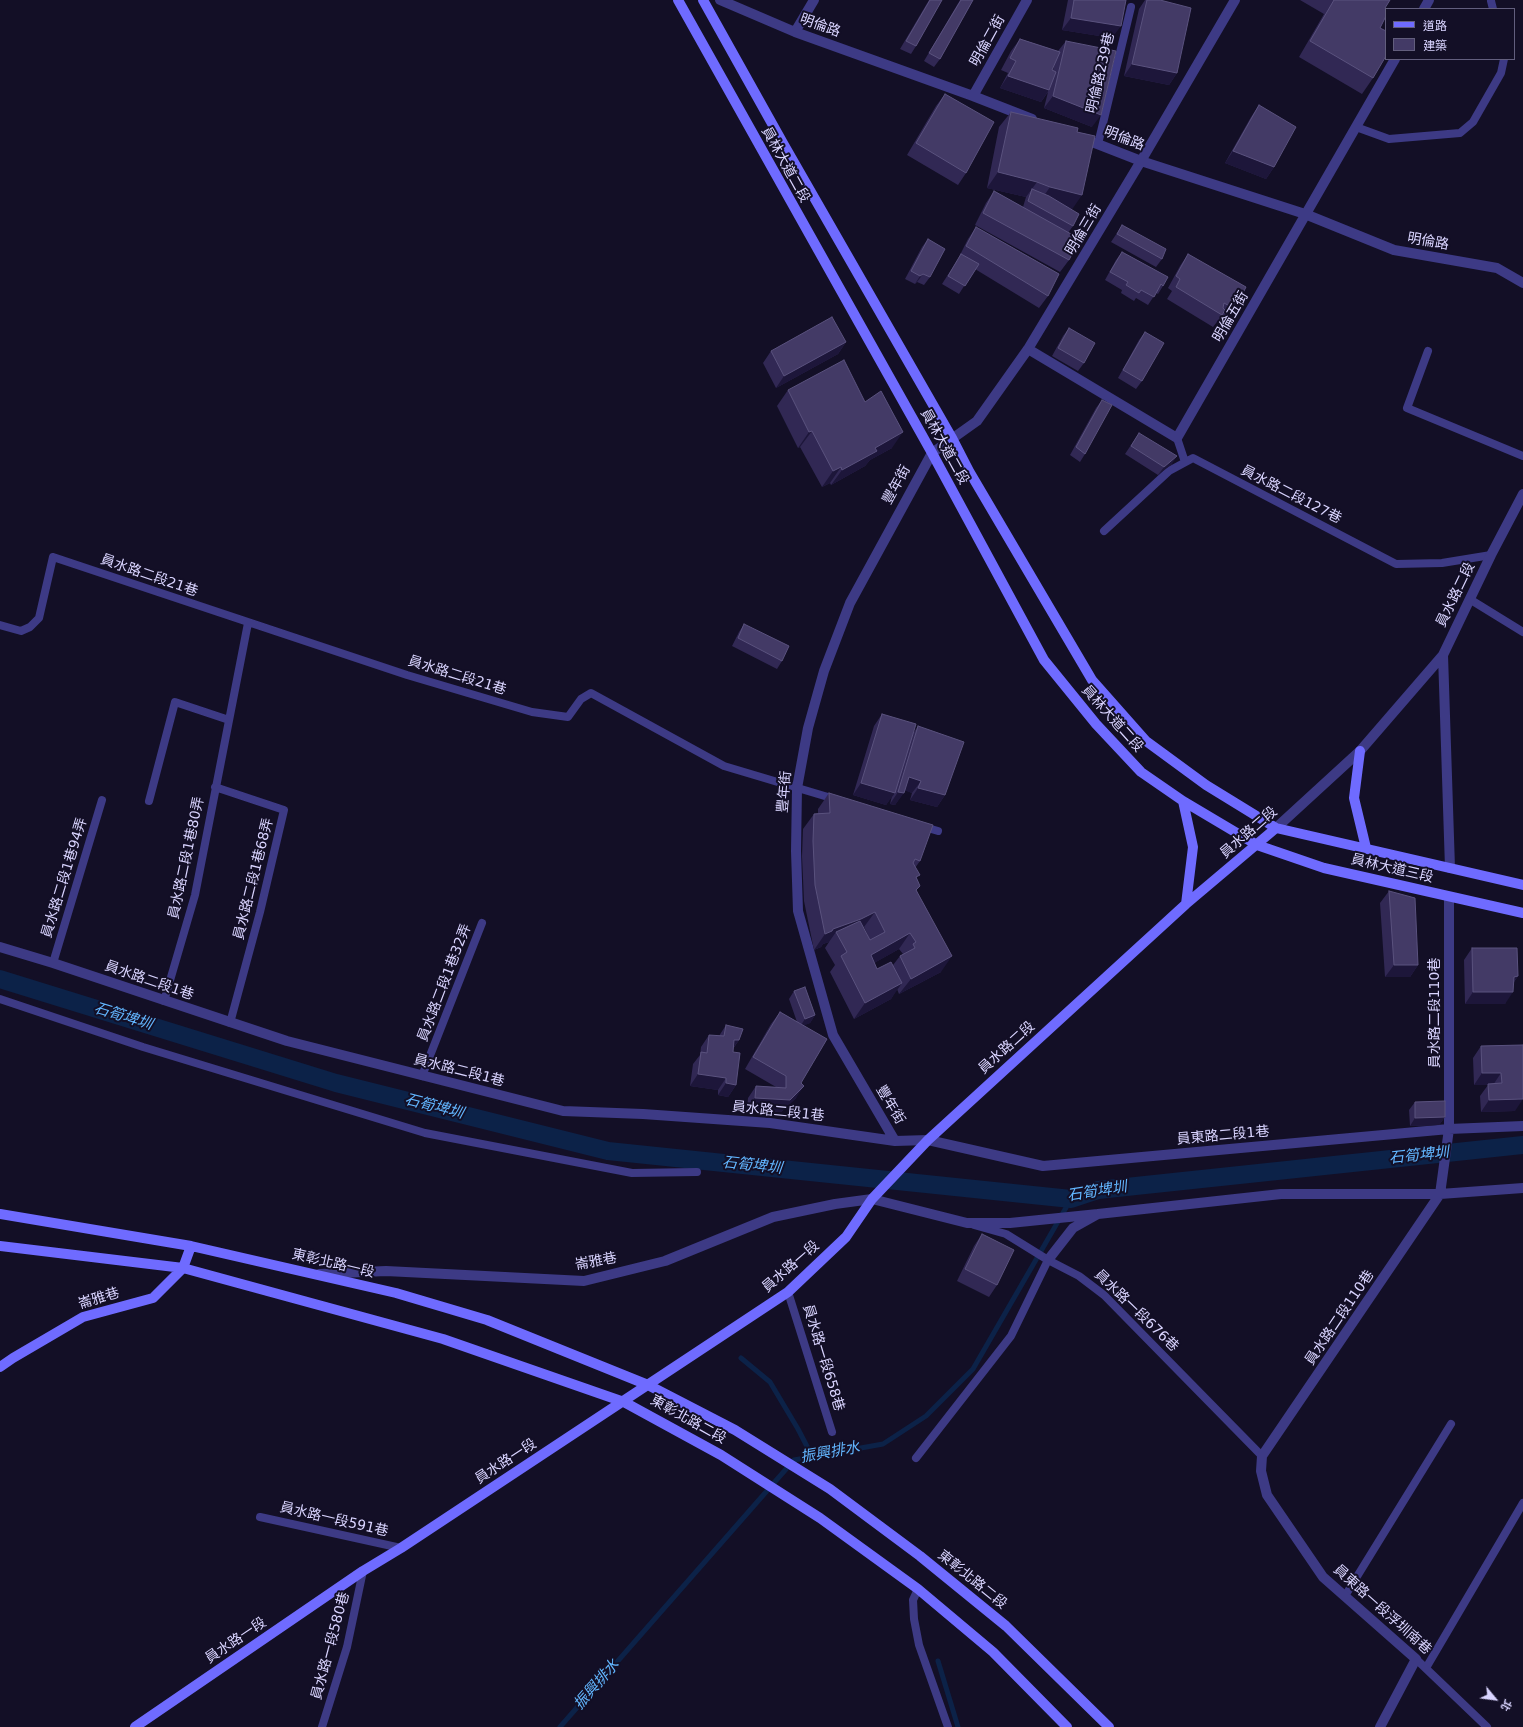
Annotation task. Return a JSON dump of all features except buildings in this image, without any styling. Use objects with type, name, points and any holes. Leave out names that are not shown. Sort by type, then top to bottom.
[{"type":"street","name":"員林大道二段","points":[[678,0],[932,453],[1044,660],[1096,724],[1141,772],[1183,801],[1257,845]]},
{"type":"street","name":"員林大道二段","points":[[703,0],[784,145],[952,438],[969,471],[1092,680],[1146,741],[1206,785],[1276,828]]},
{"type":"street","name":"明倫路","points":[[720,0],[795,32],[1039,121]]},
{"type":"street","points":[[795,32],[814,0]]},
{"type":"street","name":"明倫二街","points":[[973,96],[1027,0]]},
{"type":"street","name":"明倫三街","points":[[932,453],[977,421],[1028,349],[1141,161],[1235,0]]},
{"type":"street","name":"明倫五街","points":[[1177,438],[1394,60]]},
{"type":"street","name":"明倫路","points":[[1076,136],[1141,161],[1305,214],[1394,250],[1497,268],[1523,283]]},
{"type":"street","points":[[1028,349],[1177,438]]},
{"type":"street","name":"豐年街","points":[[895,1141],[833,1035],[798,911],[796,852],[797,788],[808,728],[824,671],[850,603],[932,453]]},
{"type":"street","name":"員水路二段","points":[[872,1199],[928,1140],[1186,904],[1257,845],[1360,751],[1443,655],[1491,555],[1523,494]]},
{"type":"street","points":[[1443,655],[1450,868]]},
{"type":"street","points":[[1360,751],[1354,798],[1366,848]]},
{"type":"street","points":[[1183,801],[1193,847],[1186,904]]},
{"type":"street","name":"員林大道三段","points":[[1276,828],[1523,886]]},
{"type":"street","name":"員林大道三段","points":[[1257,845],[1324,868],[1523,913]]},
{"type":"street","name":"員水路二段110巷","points":[[1262,1456],[1440,1194],[1448,1129],[1449,897]]},
{"type":"street","name":"員水路二段1巷","points":[[0,947],[53,963],[287,1041],[563,1111],[643,1114],[770,1123],[895,1141],[928,1140]]},
{"type":"street","name":"員東路二段1巷","points":[[928,1140],[1043,1166],[1448,1129],[1523,1126]]},
{"type":"street","points":[[966,1223],[1010,1222],[1098,1214],[1281,1194],[1440,1194],[1523,1188]]},
{"type":"street","name":"員水路一段676巷","points":[[872,1199],[966,1223]]},
{"type":"street","name":"崙雅巷","points":[[313,1274],[386,1271],[584,1281],[665,1261],[773,1218],[835,1204],[872,1199]]},
{"type":"street","name":"員水路一段","points":[[135,1727],[363,1571],[401,1548],[624,1402],[788,1292],[846,1238],[872,1199]]},
{"type":"street","name":"東彰北路一段","points":[[0,1214],[191,1246],[396,1292],[487,1320],[648,1385]]},
{"type":"street","points":[[1048,1260],[1073,1228],[1098,1214]]},
{"type":"street","points":[[0,1246],[183,1268],[443,1339],[624,1402]]},
{"type":"street","name":"崙雅巷","points":[[0,1367],[12,1358],[83,1317],[153,1298],[183,1268],[191,1246]]},
{"type":"street","name":"東彰北路二段","points":[[648,1385],[736,1430],[830,1489],[920,1556],[1006,1626],[1109,1727]]},
{"type":"street","name":"東彰北路二段","points":[[624,1402],[721,1455],[820,1518],[918,1589]]},
{"type":"street","name":"員東路一段浮圳南巷","points":[[1262,1456],[1261,1471],[1267,1495],[1323,1577],[1416,1659]]},
{"type":"street","points":[[918,1589],[993,1652],[1067,1727]]},
{"type":"street","points":[[1380,1727],[1416,1659]]},
{"type":"lane","name":"明倫路239巷","points":[[1098,144],[1130,7]]},
{"type":"lane","points":[[1356,127],[1389,139],[1460,133],[1473,122],[1501,73],[1504,60]]},
{"type":"lane","points":[[1428,351],[1407,408],[1523,456]]},
{"type":"lane","points":[[1104,531],[1169,471],[1185,462],[1177,438]]},
{"type":"lane","name":"員水路二段127巷","points":[[1185,462],[1193,458],[1396,564],[1442,563],[1491,555]]},
{"type":"lane","name":"員水路二段21巷","points":[[0,625],[21,631],[30,627],[39,618],[53,557],[407,675],[532,712],[568,717],[581,699],[591,693],[724,766],[849,804]]},
{"type":"lane","points":[[1470,600],[1523,632]]},
{"type":"lane","name":"員水路二段1巷80弄","points":[[164,1001],[195,895],[248,623]]},
{"type":"lane","points":[[148,801],[175,702],[229,720]]},
{"type":"lane","name":"員水路二段1巷68弄","points":[[215,787],[284,810],[260,912],[230,1023]]},
{"type":"lane","name":"員水路二段1巷94弄","points":[[53,963],[102,800]]},
{"type":"lane","points":[[916,824],[938,831]]},
{"type":"lane","name":"員水路二段1巷32弄","points":[[422,1076],[482,923]]},
{"type":"lane","points":[[0,999],[144,1047],[425,1133],[632,1173],[697,1172]]},
{"type":"lane","name":"員水路一段676巷","points":[[966,1223],[1006,1234],[1048,1260],[1079,1276],[1104,1295],[1262,1456]]},
{"type":"lane","points":[[916,1458],[1011,1336],[1048,1260]]},
{"type":"lane","name":"員水路一段658巷","points":[[788,1292],[832,1432]]},
{"type":"lane","points":[[1345,1596],[1451,1424]]},
{"type":"lane","points":[[1426,1668],[1523,1503]]},
{"type":"lane","name":"員水路一段591巷","points":[[260,1517],[401,1548]]},
{"type":"lane","name":"員水路一段580巷","points":[[322,1727],[347,1647],[363,1571]]},
{"type":"lane","points":[[918,1589],[912,1600],[919,1645],[948,1727]]},
{"type":"lane","name":"員東路一段浮圳南巷","points":[[1416,1659],[1487,1727]]},
{"type":"waterway","name":"石筍埤圳","points":[[0,979],[336,1083],[608,1151],[1071,1199],[1098,1190],[1523,1145]]},
{"type":"waterway","name":"振興排水","points":[[560,1727],[794,1460],[883,1444],[926,1416],[973,1369],[1071,1199]]},
{"type":"waterway","points":[[741,1358],[770,1382],[812,1456]]},
{"type":"waterway","points":[[938,1661],[958,1727]]}]
